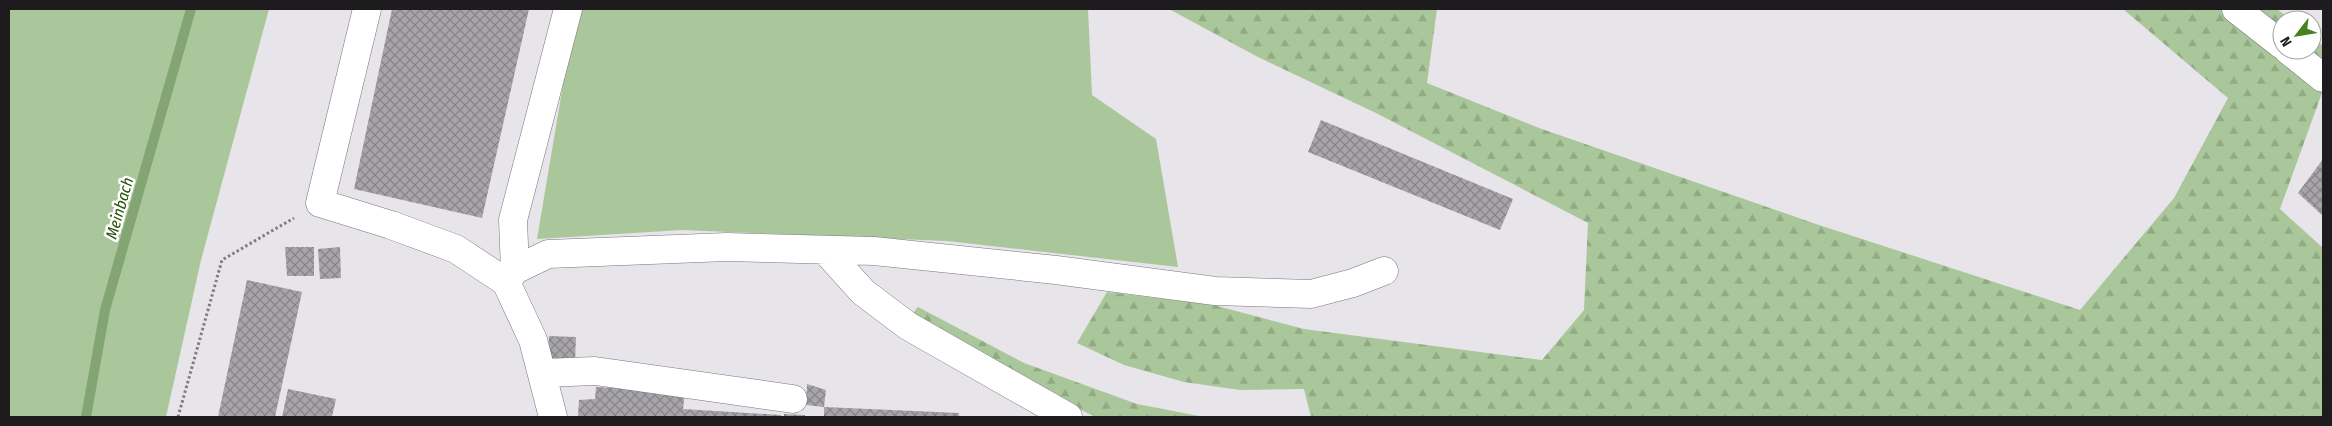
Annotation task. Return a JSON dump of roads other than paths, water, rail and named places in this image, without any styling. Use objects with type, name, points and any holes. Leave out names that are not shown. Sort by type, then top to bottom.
[{"type":"street","points":[[367,9],[320,203],[391,225],[456,249],[511,276]]},
{"type":"street","points":[[553,417],[543,373],[511,276],[513,220],[568,9]]},
{"type":"street","points":[[2236,9],[2272,37]]},
{"type":"street","points":[[2300,60],[2323,78]]},
{"type":"street","points":[[511,276],[548,254],[727,247],[874,251],[1056,270],[1215,291],[1311,294],[1353,283],[1384,271]]},
{"type":"street","points":[[825,250],[863,292],[908,326],[1068,417]]},
{"type":"street","points":[[543,373],[595,372],[793,399]]},
{"type":"waterway","name":"Meinbach","points":[[86,417],[105,310],[191,9]]}]
